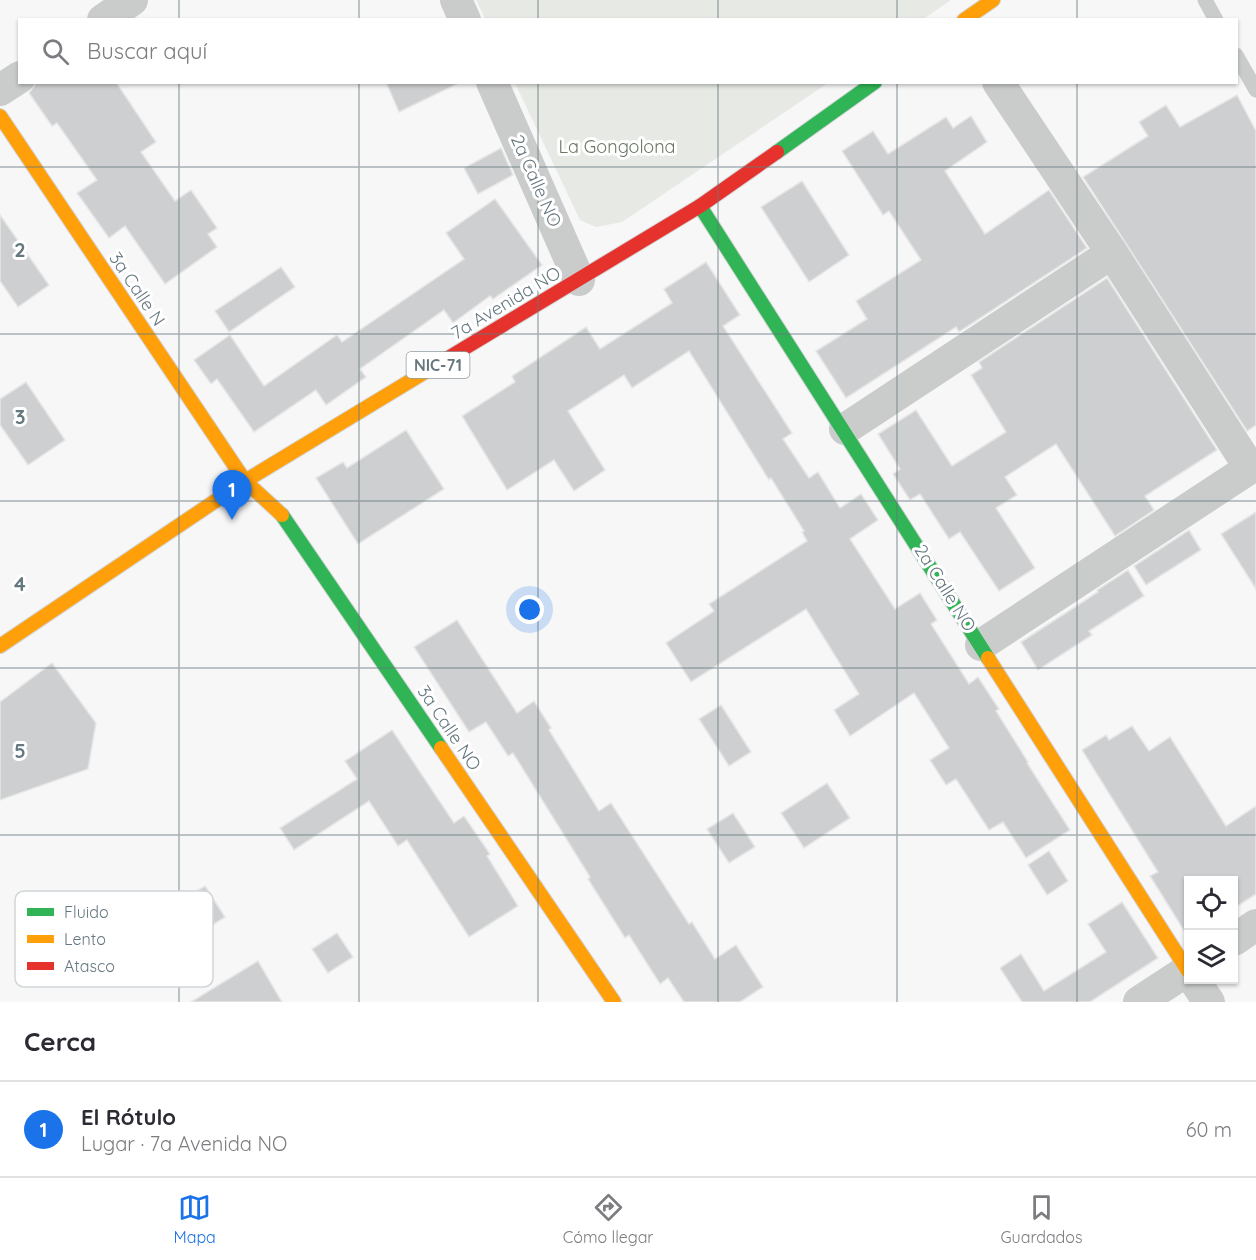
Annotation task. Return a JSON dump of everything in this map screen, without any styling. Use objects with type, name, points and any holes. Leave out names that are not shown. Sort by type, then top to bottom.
[{"type":"main road","points":[[967,18],[993,0]]},
{"type":"main road","name":"7a Avenida NO","points":[[0,646],[245,481],[700,206],[872,84]]},
{"type":"main road","name":"3a Calle N","points":[[0,116],[245,481]]},
{"type":"main road","name":"2a Calle NO","points":[[700,206],[845,429],[1184,964]]},
{"type":"main road","name":"3a Calle NO","points":[[245,481],[279,511],[614,1002]]},
{"type":"street","points":[[106,18],[132,0]]},
{"type":"street","points":[[456,0],[464,18]]},
{"type":"street","points":[[0,90],[18,78]]},
{"type":"street","name":"2a Calle NO","points":[[493,84],[579,279]]},
{"type":"street","points":[[981,645],[1250,468],[1112,253],[999,84]]},
{"type":"street","points":[[845,429],[1112,253]]},
{"type":"street","points":[[1238,937],[1256,925]]},
{"type":"street","points":[[1139,1002],[1184,973]]},
{"type":"street","points":[[1197,984],[1209,1002]]},
{"type":"lane","points":[[1205,0],[1215,18]]},
{"type":"lane","points":[[1238,58],[1256,90]]},
{"type":"green space","points":[[476,0],[951,0],[925,18],[485,18]]},
{"type":"green space","name":"La Gongolona","points":[[515,84],[827,84],[622,222],[596,227],[580,220]]},
{"type":"building","points":[[36,84],[117,84],[156,142],[141,152],[175,201],[191,190],[217,228],[208,234],[217,247],[165,284],[125,226],[109,238],[77,193],[97,180],[57,123],[52,126],[29,93]]},
{"type":"building","points":[[387,84],[457,84],[399,112]]},
{"type":"building","points":[[1237,95],[1256,131],[1256,425],[1247,431],[1083,177],[1148,136],[1139,122],[1166,105],[1180,127]]},
{"type":"building","points":[[971,116],[987,142],[945,171],[985,234],[1049,190],[1087,248],[959,332],[956,327],[846,398],[816,351],[867,319],[856,301],[921,260],[889,211],[883,215],[842,151],[873,131],[888,154],[946,117],[953,128]]},
{"type":"building","points":[[501,148],[513,175],[478,194],[464,168]]},
{"type":"building","points":[[802,181],[849,255],[809,282],[761,207]]},
{"type":"building","points":[[495,199],[542,265],[493,299],[490,296],[453,323],[444,310],[360,369],[366,377],[326,405],[316,390],[254,432],[217,379],[211,384],[194,360],[230,335],[264,386],[337,335],[342,342],[464,259],[446,233]]},
{"type":"building","points":[[0,215],[49,285],[18,307],[0,281]]},
{"type":"building","points":[[706,262],[740,315],[723,326],[792,433],[783,439],[809,478],[818,472],[840,508],[861,494],[878,520],[850,539],[895,609],[920,593],[937,620],[931,624],[969,684],[978,677],[999,709],[996,711],[1027,763],[1070,830],[1026,858],[1003,822],[989,830],[956,779],[946,785],[930,760],[949,748],[914,693],[850,736],[834,710],[859,694],[806,609],[691,682],[666,643],[714,611],[709,604],[807,541],[802,532],[804,531],[771,478],[769,480],[689,351],[632,388],[624,375],[568,411],[605,470],[574,491],[554,460],[507,490],[462,416],[515,382],[512,376],[586,327],[600,349],[672,303],[664,289]]},
{"type":"building","points":[[281,267],[295,287],[229,332],[215,311]]},
{"type":"building","points":[[1107,278],[1217,450],[1145,496],[1154,510],[1115,536],[1056,444],[1005,477],[1017,495],[996,508],[1035,568],[999,591],[960,532],[949,539],[920,494],[910,500],[893,474],[900,469],[878,434],[916,410],[952,466],[1006,432],[971,375],[982,368],[979,362]]},
{"type":"building","points":[[26,382],[65,440],[28,465],[0,425],[0,399]]},
{"type":"building","points":[[406,430],[444,489],[358,544],[316,478],[343,462],[347,468]]},
{"type":"building","points":[[1256,512],[1256,589],[1221,534]]},
{"type":"building","points":[[1189,530],[1201,550],[1146,585],[1134,566]]},
{"type":"building","points":[[1128,570],[1144,596],[1089,631],[1092,635],[1038,670],[1021,642]]},
{"type":"building","points":[[457,620],[517,713],[534,701],[551,728],[549,730],[599,811],[611,803],[689,924],[692,922],[715,959],[736,945],[763,987],[740,1002],[684,1002],[668,978],[660,984],[629,935],[625,938],[513,753],[508,756],[486,722],[469,732],[414,647]]},
{"type":"building","points":[[52,663],[96,723],[88,769],[0,800],[0,702]]},
{"type":"building","points":[[721,705],[751,752],[729,766],[699,719]]},
{"type":"building","points":[[1132,726],[1149,751],[1170,737],[1226,826],[1256,806],[1256,894],[1238,906],[1238,876],[1184,876],[1184,931],[1150,876],[1158,872],[1082,750],[1106,735],[1109,740]]},
{"type":"building","points":[[392,730],[454,823],[464,816],[490,854],[487,856],[518,906],[469,937],[407,840],[398,846],[369,801],[294,850],[280,828],[357,779],[345,761]]},
{"type":"building","points":[[827,783],[850,818],[804,848],[781,813]]},
{"type":"building","points":[[733,813],[755,847],[729,863],[707,829]]},
{"type":"building","points":[[1049,851],[1068,881],[1047,895],[1028,865]]},
{"type":"building","points":[[205,886],[208,891],[197,891]]},
{"type":"building","points":[[213,898],[225,917],[213,925]]},
{"type":"building","points":[[1122,902],[1158,958],[1090,1002],[1022,1002],[1000,968],[1021,954],[1044,991],[1106,952],[1088,924]]},
{"type":"building","points":[[337,933],[353,957],[328,973],[312,949]]},
{"type":"building","points":[[258,961],[282,1002],[191,1002]]},
{"type":"traffic: fast","points":[[777,152],[872,84]]},
{"type":"traffic: fast","points":[[700,206],[988,658]]},
{"type":"traffic: fast","points":[[282,515],[441,748]]},
{"type":"traffic: slow","points":[[967,18],[993,0]]},
{"type":"traffic: slow","points":[[0,116],[245,481],[282,515]]},
{"type":"traffic: slow","points":[[0,646],[245,481],[430,369]]},
{"type":"traffic: slow","points":[[988,658],[1184,965]]},
{"type":"traffic: slow","points":[[441,748],[614,1002]]},
{"type":"traffic: jam","points":[[430,369],[700,206],[777,152]]},
{"type":"place","name":"El Rótulo","points":[[232,520]]}]
